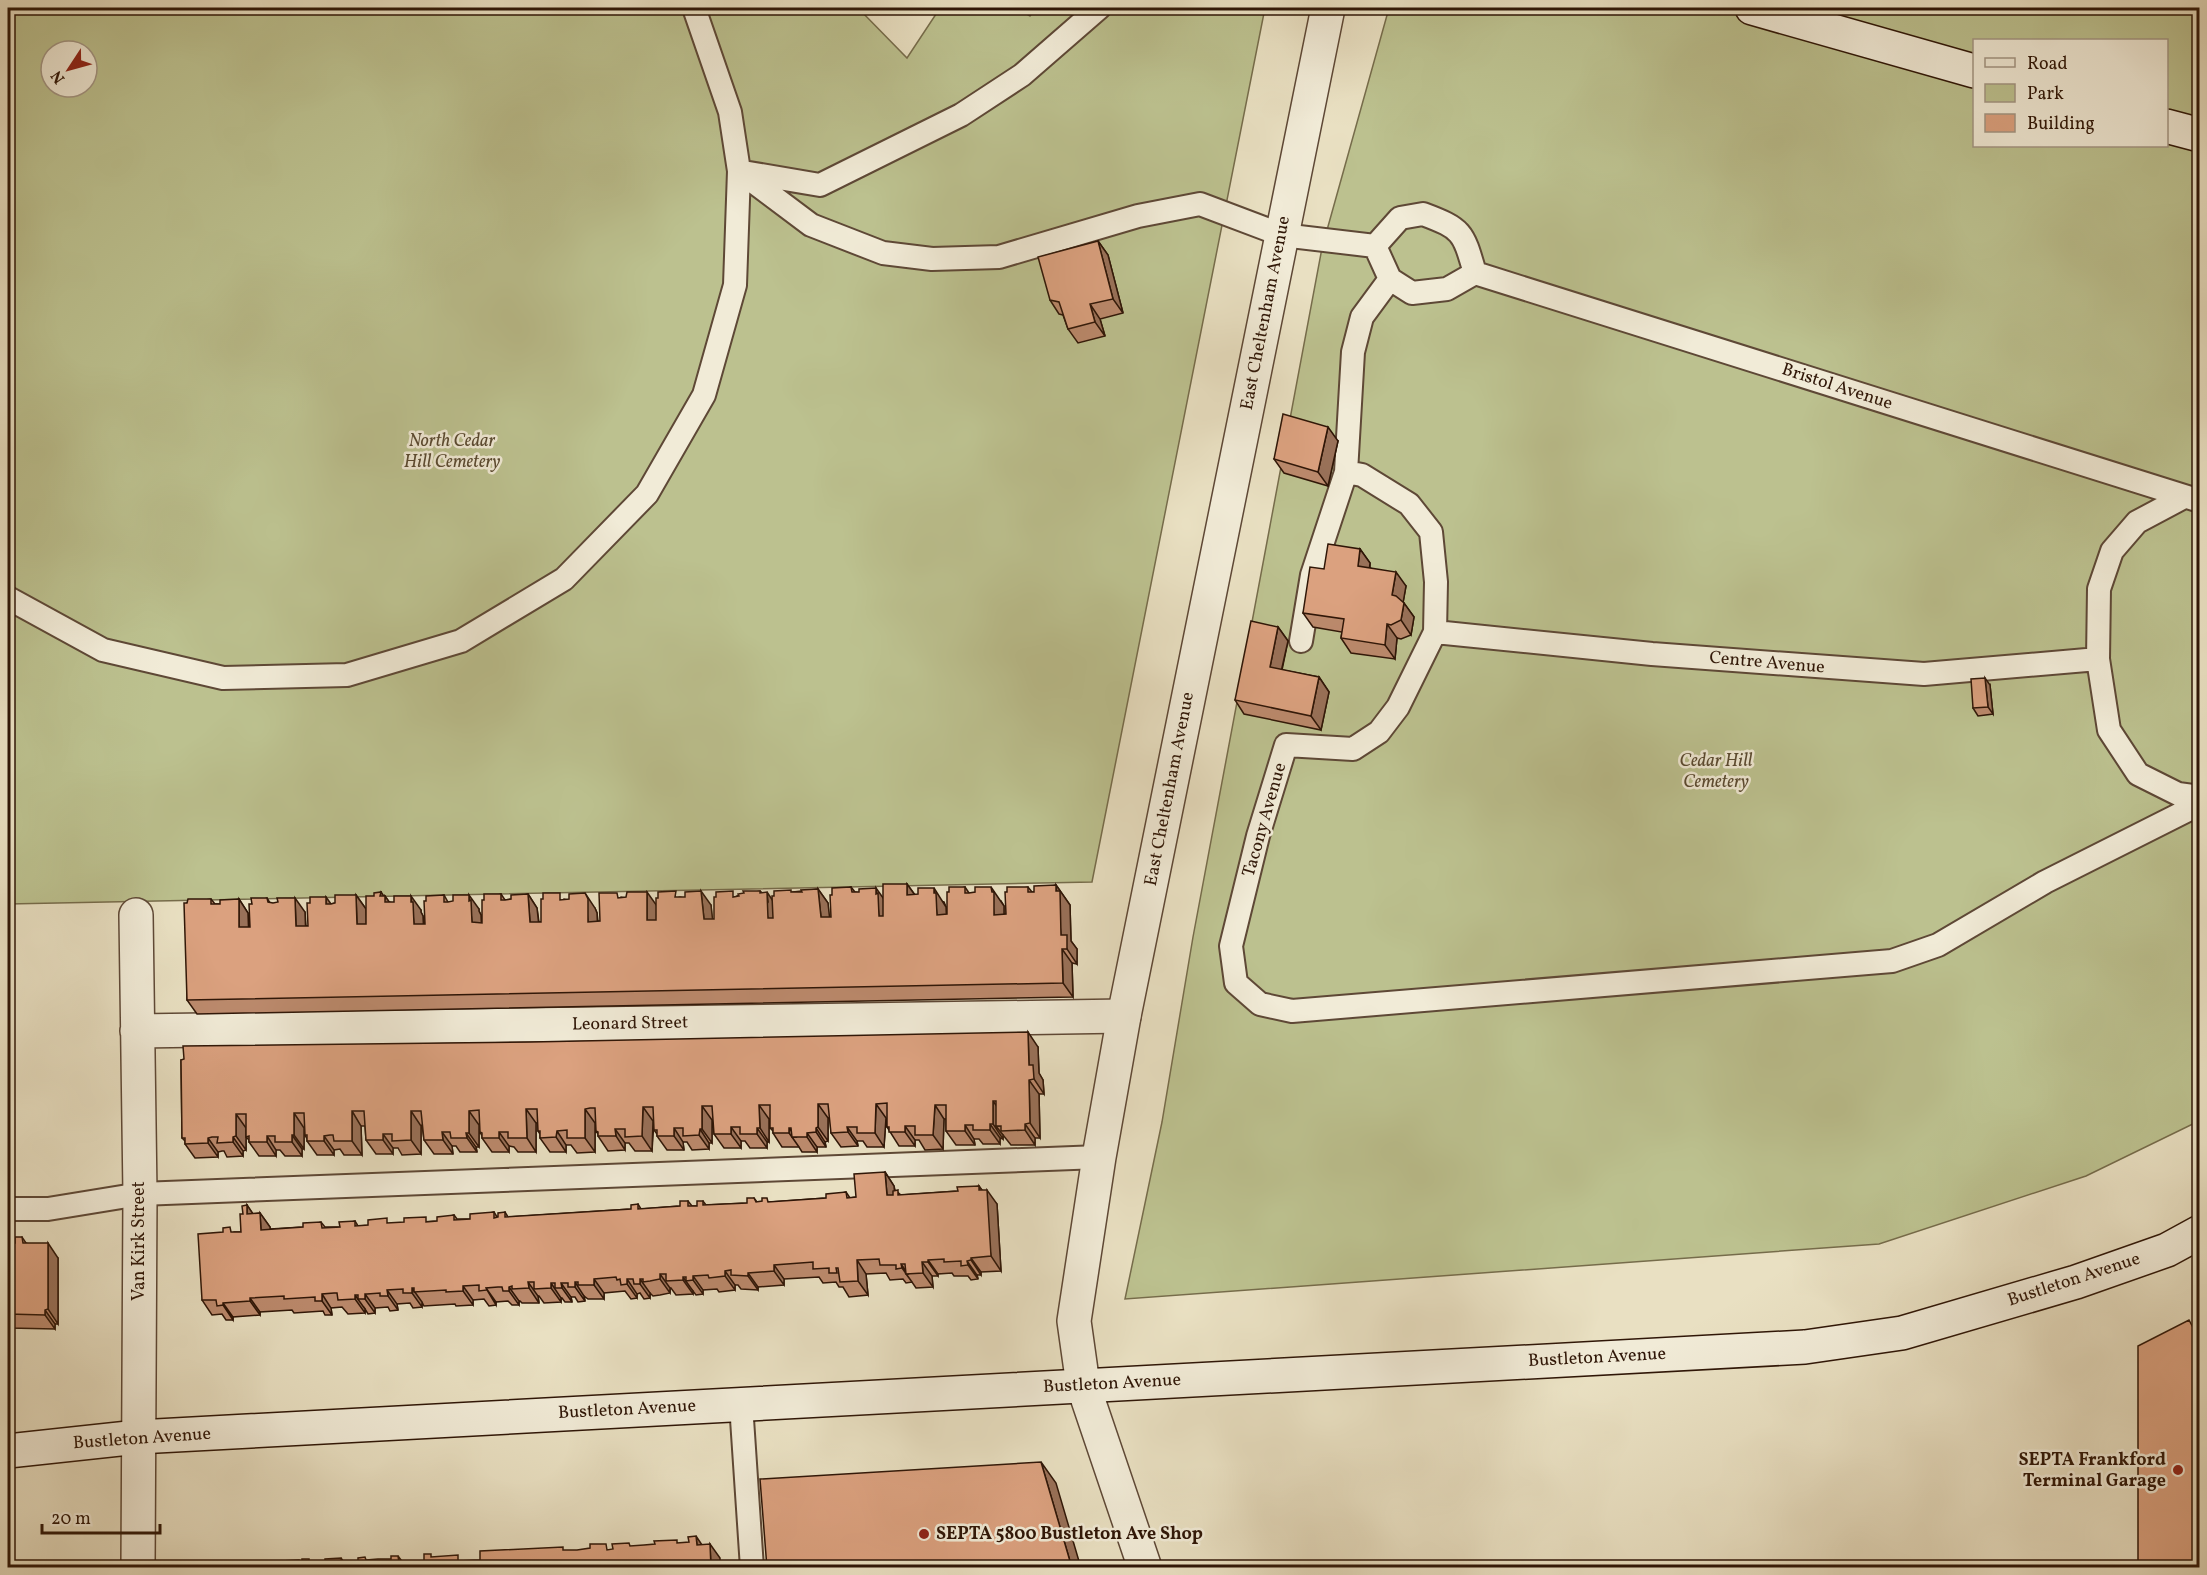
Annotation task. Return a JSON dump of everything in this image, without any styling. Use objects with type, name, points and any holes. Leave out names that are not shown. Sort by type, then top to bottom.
[{"type":"street","name":"East Cheltenham Avenue","points":[[1145,1568],[1083,1385],[1074,1322],[1099,1157],[1124,1016],[1328,8]]},
{"type":"street","points":[[1752,8],[1973,71]]},
{"type":"street","points":[[2168,127],[2199,135]]},
{"type":"street","name":"Van Kirk Street","points":[[136,915],[140,1194],[138,1568]]},
{"type":"street","name":"Leonard Street","points":[[137,1031],[1124,1016]]},
{"type":"street","name":"Bustleton Avenue","points":[[8,1451],[138,1437],[1805,1347],[1902,1333],[2076,1282],[2167,1250],[2199,1232]]},
{"type":"lane","points":[[8,598],[103,650],[223,678],[347,675],[461,641],[564,579],[647,494],[704,395],[735,285],[739,171],[730,112],[694,8]]},
{"type":"lane","points":[[739,171],[820,185],[962,115],[1022,75],[1099,8]]},
{"type":"lane","points":[[739,171],[811,225],[883,253],[932,259],[999,257],[1138,216],[1200,204],[1282,235],[1376,246]]},
{"type":"lane","points":[[1423,213],[1450,224],[1465,240],[1475,273],[1448,289],[1412,293],[1390,279],[1376,246],[1400,218],[1423,213]]},
{"type":"lane","name":"Bristol Avenue","points":[[1475,273],[2192,499]]},
{"type":"lane","points":[[1301,641],[1312,575],[1346,472],[1353,352],[1362,317],[1390,279]]},
{"type":"lane","name":"Tacony Avenue","points":[[1346,472],[1362,475],[1409,504],[1431,532],[1436,582],[1436,632],[1398,708],[1379,732],[1353,749],[1286,745],[1258,836],[1231,946],[1236,983],[1260,1004],[1292,1011],[1892,961],[1938,945],[2045,882],[2199,804]]},
{"type":"lane","points":[[2192,499],[2137,522],[2112,551],[2099,589],[2098,659],[2109,730],[2138,774],[2178,794],[2199,797]]},
{"type":"lane","name":"Centre Avenue","points":[[1436,632],[1652,654],[1924,674],[2098,659]]},
{"type":"lane","points":[[8,1209],[48,1209],[140,1194],[1099,1157]]},
{"type":"lane","points":[[741,1404],[752,1568]]},
{"type":"green space","name":"North Cedar Hill Cemetery","points":[[8,8],[858,8],[907,58],[940,8],[1016,8],[1030,16],[1036,8],[1265,8],[1092,882],[8,904]]},
{"type":"green space","name":"Cedar Hill Cemetery","points":[[1389,8],[2199,8],[2199,1121],[2086,1176],[1879,1244],[1125,1299],[1162,1122],[1193,937],[1322,248]]},
{"type":"building","points":[[1098,241],[1113,299],[1090,304],[1095,322],[1068,329],[1059,302],[1050,300],[1038,257]]},
{"type":"building","points":[[1283,414],[1328,427],[1318,472],[1274,459]]},
{"type":"building","points":[[1328,544],[1360,549],[1358,566],[1396,572],[1392,595],[1404,603],[1401,620],[1391,625],[1387,624],[1385,645],[1341,638],[1344,619],[1303,613],[1310,567],[1324,569]]},
{"type":"building","points":[[1251,621],[1278,627],[1270,667],[1319,677],[1311,716],[1235,700]]},
{"type":"building","points":[[1985,678],[1988,707],[1973,708],[1971,679]]},
{"type":"building","points":[[883,884],[907,884],[907,895],[918,894],[918,888],[934,888],[937,915],[947,914],[949,887],[965,887],[965,893],[969,893],[975,892],[975,887],[991,887],[994,892],[994,915],[1006,914],[1005,892],[1007,892],[1007,887],[1028,887],[1028,892],[1034,892],[1034,886],[1056,885],[1056,891],[1060,891],[1061,935],[1067,935],[1067,949],[1062,949],[1063,983],[187,1000],[184,903],[187,903],[188,899],[211,899],[211,904],[220,904],[220,900],[239,899],[239,927],[250,927],[251,898],[267,898],[268,902],[273,903],[278,902],[277,898],[295,898],[296,926],[308,926],[307,903],[310,903],[310,897],[326,897],[326,904],[331,904],[335,903],[335,895],[356,895],[357,924],[366,924],[366,896],[374,896],[374,893],[381,892],[380,896],[385,896],[385,902],[394,902],[394,896],[411,896],[414,924],[425,924],[424,901],[426,901],[426,896],[444,895],[444,902],[448,902],[453,901],[453,895],[469,895],[472,922],[482,923],[484,894],[501,894],[501,900],[505,900],[511,899],[511,895],[528,894],[530,922],[541,922],[543,893],[560,893],[560,900],[569,899],[569,894],[585,893],[588,899],[588,922],[600,921],[599,893],[617,893],[618,898],[626,897],[627,892],[647,892],[647,920],[656,920],[658,892],[676,891],[675,897],[685,897],[685,892],[701,891],[704,919],[714,919],[716,892],[733,891],[733,897],[744,893],[743,891],[767,892],[768,918],[773,918],[772,896],[774,896],[774,891],[802,892],[801,890],[818,889],[821,917],[831,917],[832,888],[851,887],[852,892],[859,892],[859,889],[876,888],[879,916],[883,916]]},
{"type":"building","points":[[1028,1032],[1029,1065],[1033,1065],[1034,1079],[1029,1080],[1030,1123],[1025,1124],[1025,1130],[1001,1131],[1001,1126],[996,1126],[996,1101],[993,1101],[993,1124],[990,1124],[990,1130],[973,1130],[973,1125],[965,1125],[965,1131],[946,1131],[946,1105],[935,1105],[933,1135],[915,1135],[915,1126],[905,1126],[905,1132],[889,1132],[887,1103],[876,1104],[875,1133],[857,1133],[857,1127],[847,1127],[848,1132],[831,1133],[828,1104],[818,1104],[818,1127],[816,1132],[807,1133],[807,1137],[792,1137],[791,1128],[789,1128],[789,1133],[773,1133],[773,1128],[770,1128],[770,1105],[759,1105],[760,1128],[757,1128],[757,1134],[740,1134],[740,1127],[731,1127],[731,1134],[714,1134],[712,1106],[702,1106],[702,1129],[699,1135],[683,1136],[683,1128],[674,1128],[674,1136],[657,1136],[657,1130],[654,1130],[653,1107],[643,1107],[642,1136],[625,1137],[625,1129],[615,1129],[616,1136],[598,1136],[595,1108],[590,1108],[585,1109],[585,1138],[567,1138],[567,1130],[557,1131],[556,1137],[540,1138],[537,1109],[526,1109],[527,1138],[508,1138],[508,1132],[499,1132],[499,1138],[482,1138],[479,1110],[469,1111],[467,1138],[451,1138],[450,1132],[442,1132],[443,1140],[424,1140],[421,1111],[411,1111],[411,1140],[392,1141],[392,1134],[383,1134],[383,1140],[366,1140],[364,1111],[352,1111],[352,1141],[334,1141],[333,1135],[330,1135],[324,1136],[324,1141],[307,1141],[304,1113],[294,1113],[292,1142],[275,1142],[275,1136],[267,1136],[267,1142],[249,1142],[249,1136],[246,1137],[246,1114],[236,1114],[236,1136],[233,1137],[233,1142],[217,1143],[218,1137],[212,1137],[208,1138],[208,1143],[185,1144],[185,1138],[182,1138],[181,1060],[184,1059],[183,1046]]},
{"type":"building","points":[[885,1172],[887,1195],[893,1195],[893,1191],[898,1190],[898,1195],[958,1191],[957,1187],[979,1186],[979,1190],[987,1190],[991,1256],[971,1258],[967,1261],[968,1265],[961,1266],[961,1261],[928,1260],[928,1262],[922,1262],[923,1273],[906,1274],[905,1264],[901,1264],[902,1268],[896,1269],[896,1265],[880,1265],[879,1259],[857,1260],[858,1281],[840,1282],[838,1268],[836,1268],[837,1273],[829,1273],[829,1268],[813,1269],[813,1262],[774,1265],[774,1271],[748,1273],[748,1276],[731,1275],[731,1270],[725,1271],[725,1276],[709,1278],[708,1275],[693,1276],[693,1280],[686,1281],[686,1277],[683,1277],[683,1280],[666,1281],[666,1274],[660,1274],[660,1279],[643,1282],[643,1279],[640,1279],[640,1284],[634,1284],[633,1279],[627,1279],[627,1284],[621,1285],[620,1279],[617,1280],[616,1277],[594,1279],[594,1285],[578,1285],[578,1282],[575,1282],[575,1287],[568,1287],[568,1283],[561,1283],[562,1288],[555,1288],[555,1283],[551,1283],[551,1288],[534,1289],[534,1282],[528,1282],[529,1288],[512,1289],[512,1286],[509,1287],[509,1291],[503,1291],[502,1287],[498,1287],[479,1291],[479,1285],[463,1286],[463,1291],[446,1292],[446,1290],[414,1292],[414,1288],[412,1288],[412,1293],[403,1293],[403,1289],[387,1290],[388,1296],[380,1296],[380,1293],[365,1294],[365,1299],[358,1299],[358,1295],[355,1295],[355,1299],[338,1300],[337,1293],[334,1293],[322,1294],[322,1301],[315,1301],[315,1297],[284,1299],[284,1296],[250,1298],[250,1301],[223,1303],[217,1306],[216,1300],[202,1300],[198,1234],[223,1232],[223,1228],[230,1227],[231,1232],[241,1232],[240,1214],[243,1214],[242,1206],[247,1205],[247,1214],[260,1213],[261,1230],[303,1227],[303,1223],[321,1222],[322,1228],[340,1227],[339,1222],[355,1221],[355,1226],[368,1225],[368,1220],[387,1218],[387,1223],[404,1222],[404,1218],[426,1217],[426,1222],[437,1221],[437,1217],[454,1215],[454,1220],[470,1219],[470,1214],[494,1212],[494,1218],[498,1217],[498,1213],[505,1212],[505,1217],[631,1209],[631,1205],[638,1204],[638,1209],[680,1206],[680,1201],[688,1201],[688,1206],[697,1206],[697,1201],[703,1201],[703,1205],[747,1203],[747,1198],[754,1198],[756,1202],[767,1198],[768,1202],[826,1198],[826,1194],[846,1192],[847,1198],[856,1197],[854,1174]]},
{"type":"building","points":[[8,1237],[9,1243],[15,1243],[15,1237],[22,1237],[23,1243],[48,1243],[48,1309],[45,1310],[45,1315],[8,1314]]},
{"type":"building","name":"SEPTA Frankford Terminal Garage","points":[[2189,1320],[2199,1339],[2199,1568],[2138,1568],[2138,1346]]},
{"type":"building","name":"SEPTA 5800 Bustleton Ave Shop","points":[[1041,1462],[1072,1568],[767,1568],[760,1479]]},
{"type":"building","points":[[696,1536],[697,1545],[710,1544],[711,1568],[282,1568],[281,1561],[299,1560],[299,1564],[302,1563],[302,1559],[309,1559],[309,1564],[325,1562],[325,1559],[341,1558],[342,1567],[358,1567],[358,1558],[365,1557],[366,1560],[391,1559],[391,1556],[398,1556],[399,1563],[424,1562],[424,1554],[431,1554],[431,1557],[458,1555],[458,1561],[480,1560],[480,1551],[563,1547],[563,1550],[577,1550],[590,1548],[590,1544],[606,1544],[607,1550],[613,1549],[612,1544],[629,1543],[630,1546],[655,1544],[654,1541],[689,1542],[688,1537]]},
{"type":"building","points":[[250,1562],[257,1562],[256,1565],[266,1564],[266,1568],[212,1568],[250,1565]]},
{"type":"building","points":[[267,1564],[276,1564],[276,1568],[268,1568]]},
{"type":"place","name":"SEPTA Frankford Terminal Garage","points":[[2178,1470]]},
{"type":"place","name":"SEPTA 5800 Bustleton Ave Shop","points":[[924,1534]]}]
